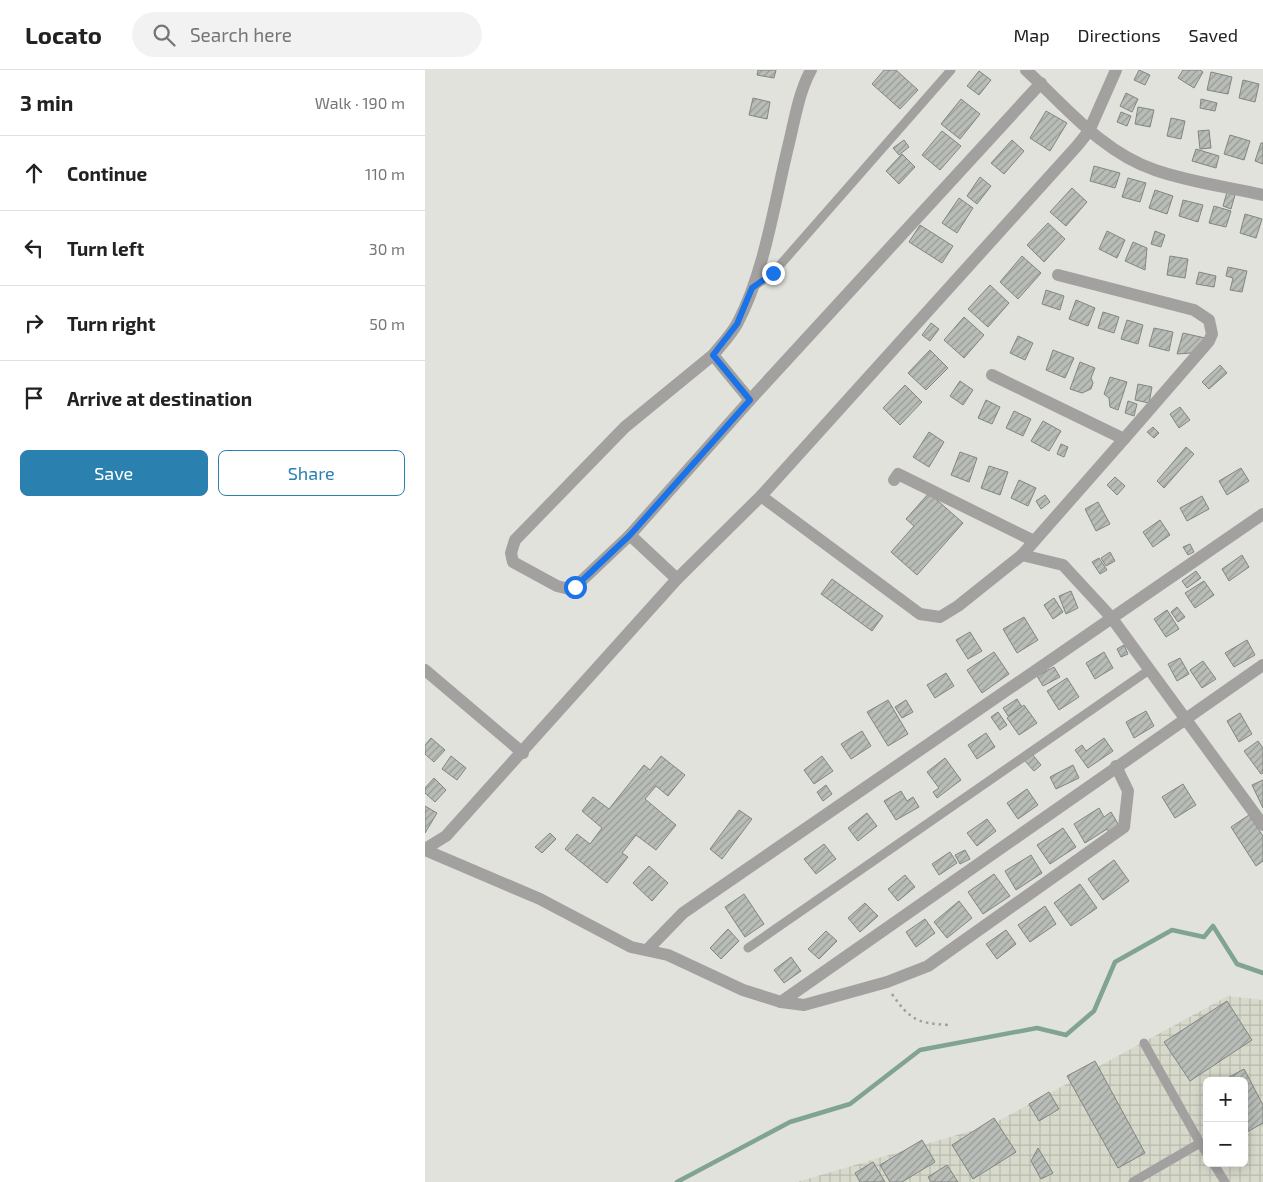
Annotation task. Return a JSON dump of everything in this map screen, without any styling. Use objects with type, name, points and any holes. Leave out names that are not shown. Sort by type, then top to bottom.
[{"type":"street","points":[[811,70],[805,80],[797,108],[760,265],[737,324],[713,355],[625,427],[515,540],[511,558],[513,562],[557,586],[569,589],[630,535],[750,400],[1041,83]]},
{"type":"street","points":[[1026,70],[1089,130],[1124,155],[1155,170],[1263,195]]},
{"type":"street","points":[[425,849],[446,836],[523,753],[677,579],[761,496],[1089,130],[1116,70]]},
{"type":"street","points":[[761,496],[919,614],[940,617],[958,606],[1022,555],[1209,341],[1212,334],[1209,320],[1194,310],[1058,275]]},
{"type":"street","points":[[713,355],[750,400]]},
{"type":"street","points":[[993,375],[1124,439]]},
{"type":"street","points":[[894,480],[898,474],[1034,541]]},
{"type":"street","points":[[647,950],[683,913],[1263,514]]},
{"type":"street","points":[[630,535],[677,579]]},
{"type":"street","points":[[1022,555],[1063,565],[1111,618],[1183,719],[1263,825]]},
{"type":"street","points":[[781,1002],[1183,719],[1263,665]]},
{"type":"street","points":[[425,670],[523,753]]},
{"type":"street","points":[[425,849],[540,899],[631,947],[668,956],[743,990],[781,1002],[804,1005],[887,982],[927,966],[1124,827],[1128,791],[1117,766]]},
{"type":"lane","points":[[752,288],[773,273],[951,70]]},
{"type":"lane","points":[[748,948],[1149,670]]},
{"type":"lane","points":[[1145,1043],[1203,1148]]},
{"type":"lane","points":[[1133,1182],[1199,1143]]},
{"type":"lane","points":[[1216,1167],[1225,1182]]},
{"type":"path","points":[[887,982],[892,995],[910,1018],[930,1024],[948,1025]]},
{"type":"shaded area","points":[[1228,996],[1263,1000],[1263,1182],[797,1182],[991,1125]]},
{"type":"building","points":[[758,70],[776,70],[774,78],[757,75]]},
{"type":"building","points":[[884,70],[896,70],[918,90],[900,109],[872,84]]},
{"type":"building","points":[[1139,70],[1150,75],[1145,85],[1134,80]]},
{"type":"building","points":[[1183,70],[1200,70],[1203,72],[1194,88],[1178,78]]},
{"type":"building","points":[[979,71],[991,80],[979,95],[967,86]]},
{"type":"building","points":[[1211,72],[1232,77],[1228,94],[1207,90]]},
{"type":"building","points":[[1243,80],[1259,84],[1255,102],[1239,98]]},
{"type":"building","points":[[1126,93],[1138,99],[1132,112],[1120,106]]},
{"type":"building","points":[[753,98],[770,102],[767,119],[749,115]]},
{"type":"building","points":[[961,99],[980,114],[960,139],[941,124]]},
{"type":"building","points":[[1201,99],[1217,103],[1215,111],[1200,108]]},
{"type":"building","points":[[1138,107],[1154,110],[1150,127],[1135,124]]},
{"type":"building","points":[[1046,111],[1067,123],[1050,151],[1030,138]]},
{"type":"building","points":[[1121,112],[1131,116],[1127,126],[1117,122]]},
{"type":"building","points":[[1171,118],[1185,121],[1181,139],[1167,136]]},
{"type":"building","points":[[1209,130],[1211,148],[1200,149],[1198,131]]},
{"type":"building","points":[[942,131],[961,146],[940,170],[922,155]]},
{"type":"building","points":[[1230,135],[1250,141],[1244,160],[1224,154]]},
{"type":"building","points":[[904,140],[909,147],[899,155],[893,148]]},
{"type":"building","points":[[1012,140],[1024,151],[1004,174],[991,163]]},
{"type":"building","points":[[1261,143],[1263,143],[1263,164],[1255,161]]},
{"type":"building","points":[[1196,149],[1219,156],[1216,168],[1192,161]]},
{"type":"building","points":[[902,154],[915,167],[899,184],[886,171]]},
{"type":"building","points":[[1094,166],[1120,173],[1115,188],[1090,181]]},
{"type":"building","points":[[980,177],[991,186],[977,204],[967,196]]},
{"type":"building","points":[[1128,178],[1146,183],[1140,202],[1122,197]]},
{"type":"building","points":[[1072,188],[1087,202],[1066,226],[1050,212]]},
{"type":"building","points":[[1155,190],[1173,196],[1167,214],[1149,208]]},
{"type":"building","points":[[1227,192],[1235,195],[1231,209],[1223,206]]},
{"type":"building","points":[[959,198],[973,208],[957,233],[942,223]]},
{"type":"building","points":[[1183,200],[1203,205],[1198,222],[1179,216]]},
{"type":"building","points":[[1214,206],[1231,211],[1226,227],[1209,223]]},
{"type":"building","points":[[1245,214],[1262,219],[1256,238],[1240,233]]},
{"type":"building","points":[[1048,223],[1065,239],[1044,262],[1027,245]]},
{"type":"building","points":[[920,225],[953,246],[942,263],[909,242]]},
{"type":"building","points":[[1107,231],[1125,240],[1117,258],[1099,249]]},
{"type":"building","points":[[1155,231],[1165,235],[1161,247],[1151,244]]},
{"type":"building","points":[[1133,242],[1147,248],[1145,270],[1125,261]]},
{"type":"building","points":[[1022,256],[1041,273],[1018,299],[1000,282]]},
{"type":"building","points":[[1170,256],[1188,259],[1185,278],[1167,275]]},
{"type":"building","points":[[1228,267],[1247,271],[1242,292],[1230,290],[1233,278],[1226,276]]},
{"type":"building","points":[[1199,272],[1216,276],[1214,287],[1196,284]]},
{"type":"building","points":[[990,285],[1009,303],[988,327],[968,309]]},
{"type":"building","points":[[1046,290],[1064,296],[1060,310],[1042,304]]},
{"type":"building","points":[[1076,300],[1095,308],[1088,326],[1069,319]]},
{"type":"building","points":[[1103,312],[1119,317],[1114,333],[1098,328]]},
{"type":"building","points":[[964,317],[984,335],[964,358],[944,340]]},
{"type":"building","points":[[1127,320],[1143,325],[1138,344],[1121,339]]},
{"type":"building","points":[[931,323],[939,329],[930,341],[922,335]]},
{"type":"building","points":[[1154,328],[1173,332],[1169,351],[1149,346]]},
{"type":"building","points":[[1183,333],[1205,338],[1191,353],[1177,354]]},
{"type":"building","points":[[1018,336],[1033,343],[1025,360],[1010,353]]},
{"type":"building","points":[[930,350],[948,368],[926,390],[908,373]]},
{"type":"building","points":[[1053,350],[1074,358],[1065,378],[1046,370]]},
{"type":"building","points":[[1080,362],[1095,368],[1091,378],[1093,383],[1091,389],[1082,393],[1070,389]]},
{"type":"building","points":[[1220,365],[1227,373],[1209,389],[1202,382]]},
{"type":"building","points":[[1110,377],[1127,382],[1118,410],[1110,407],[1109,398],[1104,394]]},
{"type":"building","points":[[960,381],[973,390],[963,405],[950,396]]},
{"type":"building","points":[[1138,384],[1152,387],[1149,403],[1135,400]]},
{"type":"building","points":[[905,385],[922,402],[900,425],[883,408]]},
{"type":"building","points":[[986,400],[1000,407],[992,424],[978,418]]},
{"type":"building","points":[[1128,401],[1137,404],[1134,416],[1125,413]]},
{"type":"building","points":[[1180,407],[1190,420],[1179,428],[1170,414]]},
{"type":"building","points":[[1014,411],[1031,419],[1023,436],[1006,428]]},
{"type":"building","points":[[1043,421],[1061,431],[1049,451],[1031,441]]},
{"type":"building","points":[[1153,427],[1159,433],[1154,438],[1147,432]]},
{"type":"building","points":[[929,432],[944,442],[929,467],[913,457]]},
{"type":"building","points":[[1061,444],[1068,447],[1064,457],[1057,454]]},
{"type":"building","points":[[1186,447],[1194,454],[1164,488],[1157,481]]},
{"type":"building","points":[[960,452],[977,458],[969,482],[951,475]]},
{"type":"building","points":[[989,466],[1008,472],[1000,495],[981,488]]},
{"type":"building","points":[[1241,468],[1249,481],[1227,495],[1219,481]]},
{"type":"building","points":[[1115,477],[1125,486],[1117,495],[1107,485]]},
{"type":"building","points":[[1019,480],[1036,488],[1028,506],[1011,498]]},
{"type":"building","points":[[929,493],[963,523],[917,575],[891,552],[914,526],[906,519]]},
{"type":"building","points":[[1045,495],[1050,502],[1041,509],[1036,501]]},
{"type":"building","points":[[1202,496],[1209,509],[1187,521],[1180,508]]},
{"type":"building","points":[[1098,502],[1110,524],[1096,531],[1085,509]]},
{"type":"building","points":[[1160,520],[1170,535],[1153,547],[1143,532]]},
{"type":"building","points":[[1190,544],[1194,552],[1188,555],[1183,547]]},
{"type":"building","points":[[1110,552],[1115,561],[1106,566],[1101,558]]},
{"type":"building","points":[[1242,555],[1249,567],[1229,581],[1222,569]]},
{"type":"building","points":[[1099,558],[1107,570],[1100,574],[1092,562]]},
{"type":"building","points":[[1196,571],[1201,578],[1187,588],[1182,581]]},
{"type":"building","points":[[832,579],[883,616],[872,631],[821,594]]},
{"type":"building","points":[[1204,581],[1214,595],[1195,608],[1185,593]]},
{"type":"building","points":[[1071,591],[1078,608],[1066,614],[1059,596]]},
{"type":"building","points":[[1054,598],[1063,612],[1053,619],[1044,605]]},
{"type":"building","points":[[1177,607],[1185,617],[1178,622],[1171,612]]},
{"type":"building","points":[[1167,610],[1179,629],[1166,637],[1154,619]]},
{"type":"building","points":[[1024,617],[1038,640],[1017,653],[1003,629]]},
{"type":"building","points":[[970,632],[982,651],[968,659],[956,640]]},
{"type":"building","points":[[1247,640],[1255,655],[1234,667],[1225,653]]},
{"type":"building","points":[[1124,645],[1128,654],[1121,657],[1117,649]]},
{"type":"building","points":[[994,652],[1009,674],[982,693],[967,670]]},
{"type":"building","points":[[1104,652],[1113,668],[1095,679],[1086,663]]},
{"type":"building","points":[[1180,658],[1189,674],[1177,681],[1168,664]]},
{"type":"building","points":[[1203,661],[1216,679],[1202,688],[1190,670]]},
{"type":"building","points":[[1054,667],[1060,677],[1043,686],[1037,676]]},
{"type":"building","points":[[946,673],[954,686],[935,698],[927,685]]},
{"type":"building","points":[[1067,678],[1079,697],[1059,710],[1047,691]]},
{"type":"building","points":[[1017,699],[1022,707],[1008,716],[1003,708]]},
{"type":"building","points":[[888,700],[908,734],[888,746],[867,712]]},
{"type":"building","points":[[906,700],[913,712],[902,718],[895,707]]},
{"type":"building","points":[[1024,705],[1037,723],[1019,735],[1007,718]]},
{"type":"building","points":[[1146,711],[1154,726],[1134,738],[1126,722]]},
{"type":"building","points":[[998,712],[1007,725],[1000,730],[991,717]]},
{"type":"building","points":[[1240,713],[1252,734],[1239,742],[1227,721]]},
{"type":"building","points":[[862,731],[871,746],[851,759],[841,744]]},
{"type":"building","points":[[986,733],[995,747],[977,759],[968,745]]},
{"type":"building","points":[[431,738],[445,750],[434,762],[425,754],[425,745]]},
{"type":"building","points":[[1104,738],[1113,751],[1088,768],[1075,750],[1082,745],[1086,751]]},
{"type":"building","points":[[1258,741],[1263,748],[1263,773],[1261,774],[1244,751]]},
{"type":"building","points":[[1032,754],[1041,765],[1034,771],[1025,761]]},
{"type":"building","points":[[451,756],[466,768],[457,780],[442,769]]},
{"type":"building","points":[[661,756],[685,775],[668,796],[656,786],[645,799],[676,825],[656,850],[636,835],[622,853],[628,857],[607,883],[565,849],[577,834],[590,844],[602,828],[582,811],[593,797],[609,809],[644,765],[650,770]]},
{"type":"building","points":[[822,756],[833,771],[814,784],[804,770]]},
{"type":"building","points":[[945,758],[961,780],[937,798],[933,792],[939,788],[927,772]]},
{"type":"building","points":[[1073,765],[1079,778],[1056,789],[1050,777]]},
{"type":"building","points":[[434,778],[446,790],[435,802],[425,793],[425,788]]},
{"type":"building","points":[[1263,780],[1263,808],[1252,785]]},
{"type":"building","points":[[1183,784],[1196,805],[1175,818],[1162,797]]},
{"type":"building","points":[[826,785],[832,794],[823,801],[817,792]]},
{"type":"building","points":[[1027,789],[1038,805],[1018,819],[1007,803]]},
{"type":"building","points":[[901,791],[907,801],[913,797],[919,807],[896,820],[884,801]]},
{"type":"building","points":[[425,806],[437,813],[425,833]]},
{"type":"building","points":[[1099,808],[1104,817],[1111,812],[1121,829],[1111,835],[1107,829],[1085,843],[1074,824]]},
{"type":"building","points":[[739,810],[752,819],[722,859],[710,849]]},
{"type":"building","points":[[867,813],[877,826],[858,841],[848,828]]},
{"type":"building","points":[[1249,815],[1263,836],[1263,861],[1256,866],[1231,827]]},
{"type":"building","points":[[987,819],[996,831],[977,846],[967,833]]},
{"type":"building","points":[[1063,828],[1076,847],[1050,864],[1037,845]]},
{"type":"building","points":[[550,833],[556,839],[542,853],[535,847]]},
{"type":"building","points":[[824,844],[836,859],[816,874],[804,859]]},
{"type":"building","points":[[965,850],[970,859],[960,864],[955,855]]},
{"type":"building","points":[[950,852],[957,863],[939,875],[932,864]]},
{"type":"building","points":[[1031,855],[1042,873],[1016,890],[1005,871]]},
{"type":"building","points":[[1114,860],[1129,881],[1103,900],[1088,879]]},
{"type":"building","points":[[649,866],[668,883],[652,901],[633,883]]},
{"type":"building","points":[[994,874],[1010,896],[983,914],[968,892]]},
{"type":"building","points":[[905,875],[915,887],[898,901],[888,889]]},
{"type":"building","points":[[1080,884],[1097,908],[1071,926],[1054,903]]},
{"type":"building","points":[[744,894],[764,924],[745,937],[725,907]]},
{"type":"building","points":[[959,901],[972,918],[947,938],[934,922]]},
{"type":"building","points":[[865,903],[878,916],[860,932],[848,918]]},
{"type":"building","points":[[1045,906],[1056,924],[1030,942],[1018,925]]},
{"type":"building","points":[[925,919],[935,933],[916,947],[906,932]]},
{"type":"building","points":[[728,929],[739,941],[721,959],[710,948]]},
{"type":"building","points":[[1006,930],[1016,944],[997,959],[986,944]]},
{"type":"building","points":[[826,931],[837,941],[819,959],[808,949]]},
{"type":"building","points":[[791,957],[801,971],[784,983],[774,970]]},
{"type":"building","points":[[1227,1001],[1252,1040],[1190,1081],[1164,1042]]},
{"type":"building","points":[[1095,1061],[1145,1153],[1118,1168],[1067,1076]]},
{"type":"building","points":[[1244,1069],[1263,1105],[1263,1123],[1248,1131],[1248,1077],[1229,1077]]},
{"type":"building","points":[[1049,1092],[1059,1109],[1039,1121],[1029,1104]]},
{"type":"building","points":[[994,1118],[1016,1152],[973,1179],[952,1145]]},
{"type":"building","points":[[922,1140],[935,1162],[902,1182],[890,1182],[880,1165]]},
{"type":"building","points":[[1038,1148],[1053,1173],[1041,1179],[1031,1161]]},
{"type":"building","points":[[873,1162],[885,1182],[860,1182],[855,1173]]},
{"type":"building","points":[[947,1165],[958,1182],[931,1182],[928,1177]]},
{"type":"waterway","points":[[677,1182],[790,1122],[850,1104],[920,1050],[1037,1028],[1066,1035],[1094,1011],[1115,962],[1172,930],[1204,937],[1213,926],[1237,964],[1263,973]]},
{"type":"route","points":[[575,587],[630,535],[750,400],[713,355],[737,324],[752,288],[773,273]]}]
